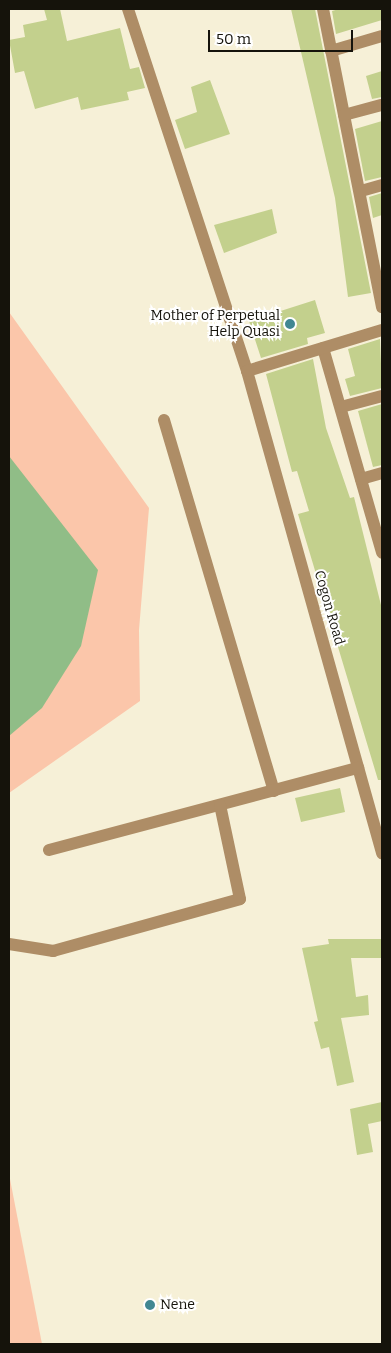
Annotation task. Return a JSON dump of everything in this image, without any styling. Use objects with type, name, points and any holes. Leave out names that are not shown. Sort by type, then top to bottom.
[{"type":"street","name":"Cogon Road","points":[[128,9],[247,371],[358,768],[380,836],[382,853]]},
{"type":"street","points":[[323,9],[344,115],[378,257],[382,307]]},
{"type":"street","points":[[331,51],[382,36]]},
{"type":"street","points":[[344,115],[382,105]]},
{"type":"street","points":[[361,191],[382,185]]},
{"type":"street","points":[[247,371],[382,330]]},
{"type":"street","points":[[323,348],[381,546]]},
{"type":"street","points":[[341,407],[382,396]]},
{"type":"street","points":[[164,420],[274,791]]},
{"type":"street","points":[[361,479],[382,473]]},
{"type":"street","points":[[49,850],[358,768]]},
{"type":"street","points":[[9,944],[53,951],[240,899],[220,805]]},
{"type":"shaded area","points":[[9,312],[149,508],[139,630],[140,701],[9,793]]},
{"type":"shaded area","points":[[9,456],[98,570],[81,646],[42,708],[9,736]]},
{"type":"shaded area","points":[[9,1174],[42,1344],[9,1344]]},
{"type":"building","points":[[44,9],[60,9],[67,41],[120,28],[130,69],[139,67],[145,88],[127,92],[129,100],[81,110],[78,97],[35,109],[24,71],[15,73],[9,40],[25,37],[23,25],[47,20]]},
{"type":"building","points":[[291,9],[315,9],[371,293],[348,297],[335,198]]},
{"type":"building","points":[[339,9],[382,9],[382,20],[336,34],[332,11]]},
{"type":"building","points":[[382,71],[382,97],[372,99],[366,76]]},
{"type":"building","points":[[210,80],[230,134],[185,149],[175,120],[197,112],[191,87]]},
{"type":"building","points":[[382,121],[382,177],[365,181],[355,129]]},
{"type":"building","points":[[382,193],[382,215],[373,218],[369,197]]},
{"type":"building","points":[[272,209],[277,233],[224,253],[214,225]]},
{"type":"building","points":[[315,300],[325,333],[307,338],[308,344],[261,358],[249,321]]},
{"type":"building","points":[[380,339],[382,388],[350,396],[345,379],[355,376],[348,349]]},
{"type":"building","points":[[313,359],[326,428],[350,498],[354,497],[382,609],[382,780],[378,780],[298,514],[309,511],[297,471],[292,472],[266,374]]},
{"type":"building","points":[[382,404],[382,465],[373,467],[358,411]]},
{"type":"building","points":[[340,788],[345,812],[301,822],[295,798]]},
{"type":"building","points":[[328,939],[382,939],[382,958],[351,958],[356,997],[368,995],[369,1015],[341,1018],[354,1082],[337,1086],[329,1047],[321,1049],[314,1022],[318,1021],[302,948],[329,944]]},
{"type":"building","points":[[382,1102],[382,1121],[368,1124],[373,1152],[357,1155],[350,1109]]},
{"type":"place","name":"Mother of Perpetual Help Quasi","points":[[290,324]]},
{"type":"place","name":"Nene","points":[[150,1305]]}]
